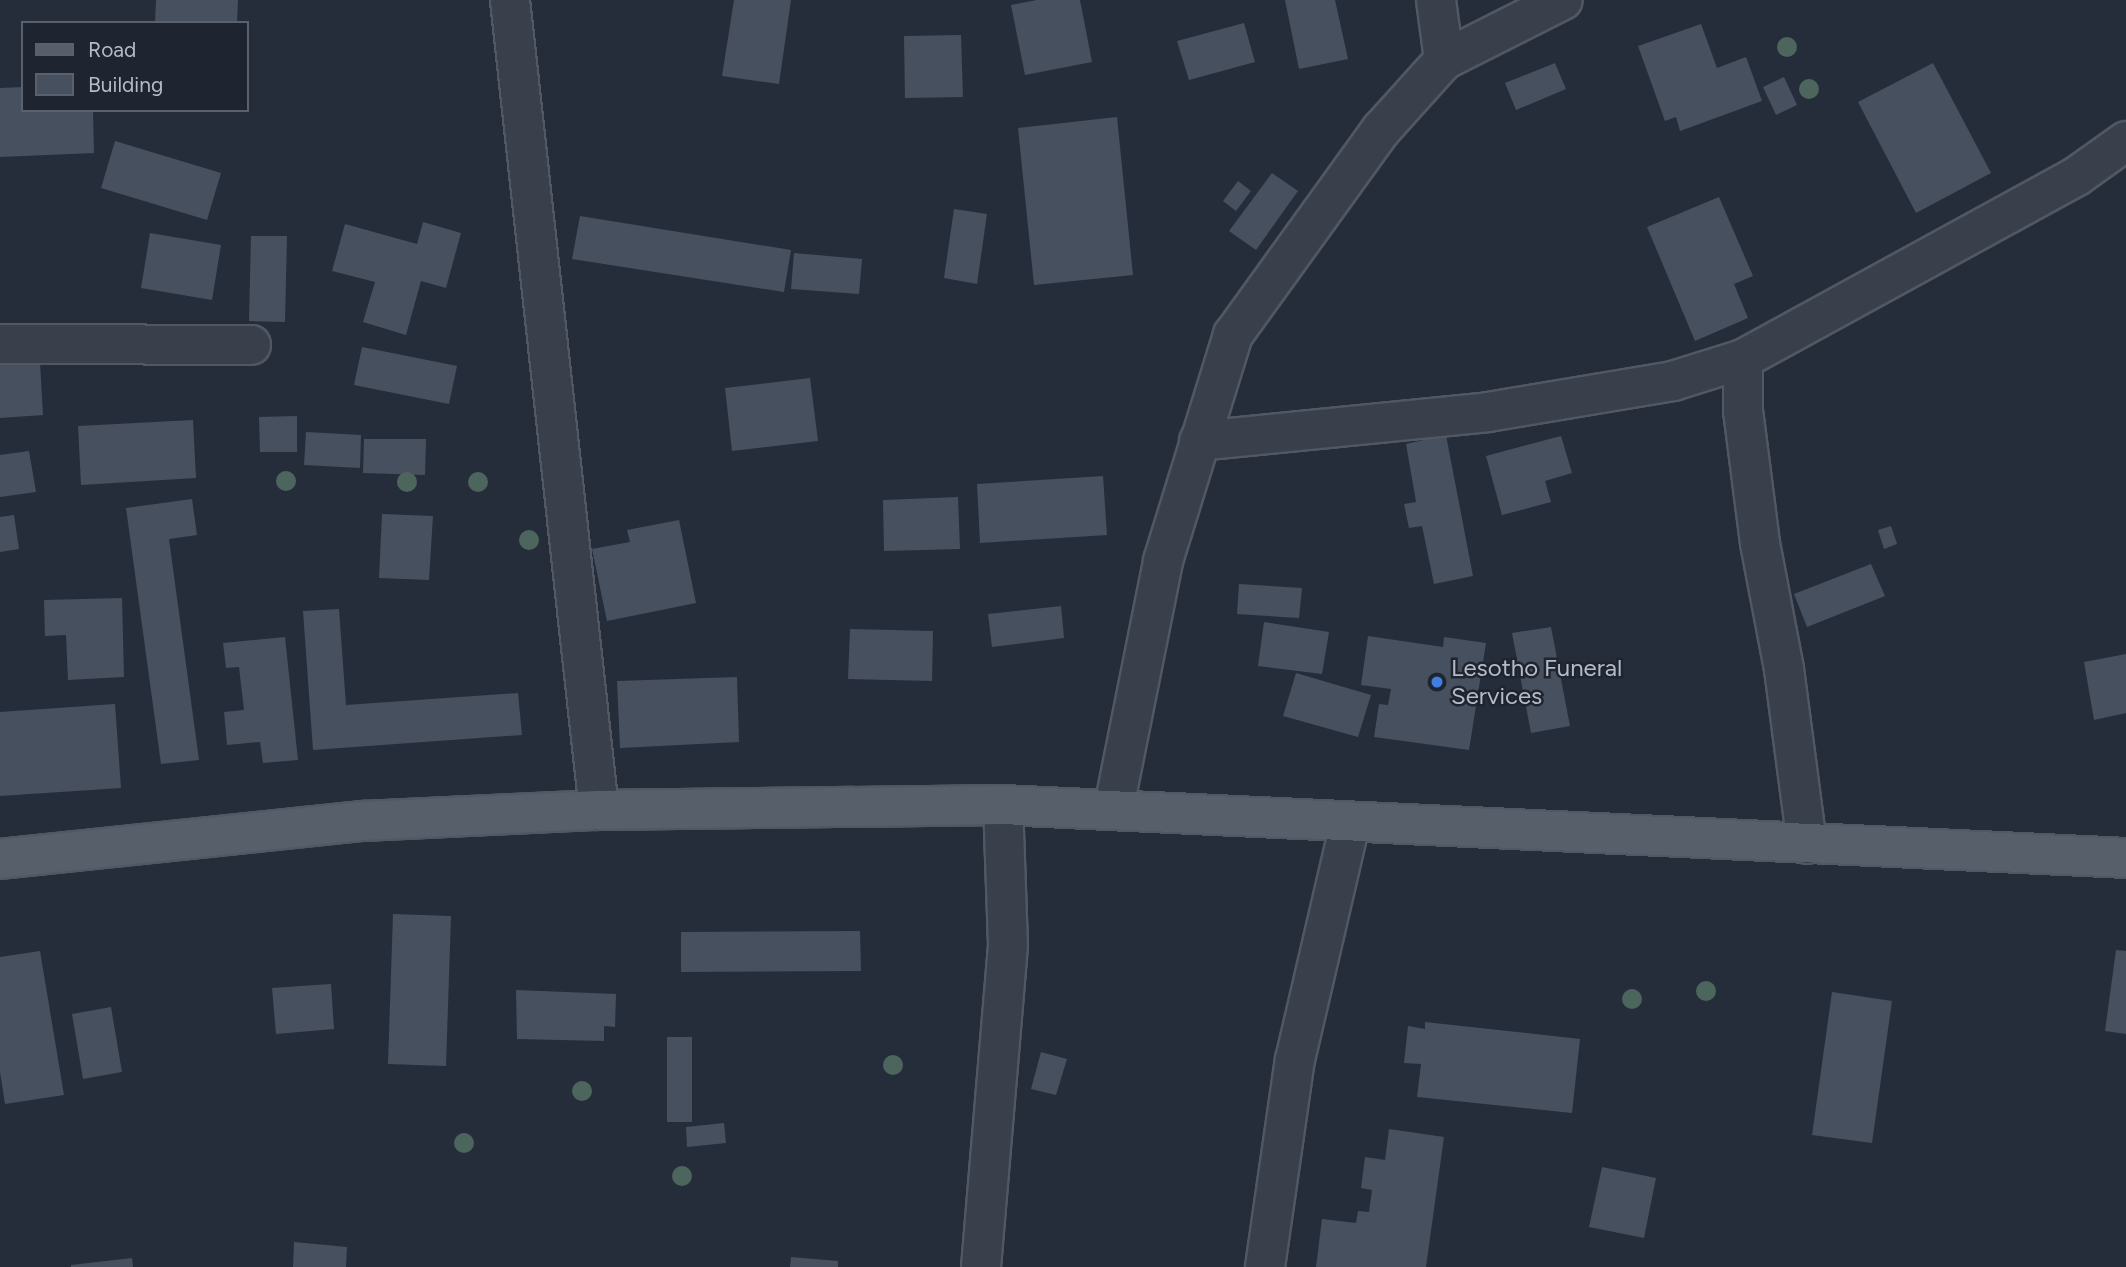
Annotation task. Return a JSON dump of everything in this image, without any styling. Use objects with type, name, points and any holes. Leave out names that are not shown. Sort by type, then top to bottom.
[{"type":"main road","points":[[0,859],[363,821],[598,810],[1003,805],[1114,807],[1350,824],[2126,858]]},
{"type":"street","points":[[510,0],[598,810]]},
{"type":"street","points":[[1436,0],[1444,60]]},
{"type":"street","points":[[1114,807],[1163,561],[1233,335],[1381,130],[1444,60],[1563,0]]},
{"type":"street","points":[[1199,441],[1488,412],[1673,381],[1743,359],[1822,320],[2077,176],[2126,141]]},
{"type":"street","points":[[0,344],[251,345]]},
{"type":"street","points":[[1743,359],[1743,411],[1756,517],[1784,669],[1807,844]]},
{"type":"street","points":[[981,1267],[1007,945],[1003,805]]},
{"type":"street","points":[[1265,1267],[1295,1060],[1350,824]]},
{"type":"building","points":[[156,0],[238,0],[237,21],[155,21]]},
{"type":"building","points":[[734,0],[791,0],[779,84],[722,76]]},
{"type":"building","points":[[1037,0],[1080,0],[1092,62],[1025,75],[1011,5]]},
{"type":"building","points":[[1285,0],[1335,0],[1348,59],[1299,69]]},
{"type":"building","points":[[1244,23],[1255,62],[1189,80],[1177,41]]},
{"type":"building","points":[[1701,24],[1717,68],[1746,57],[1762,101],[1680,131],[1676,117],[1665,121],[1638,46]]},
{"type":"building","points":[[961,35],[963,97],[905,98],[904,36]]},
{"type":"building","points":[[1555,63],[1566,89],[1516,110],[1505,83]]},
{"type":"building","points":[[1933,63],[1991,173],[1916,213],[1858,102]]},
{"type":"building","points":[[1784,77],[1797,105],[1776,115],[1763,87]]},
{"type":"building","points":[[21,87],[21,112],[93,112],[94,153],[0,157],[0,88]]},
{"type":"building","points":[[1117,117],[1133,275],[1034,285],[1018,128]]},
{"type":"building","points":[[115,141],[221,173],[207,220],[101,188]]},
{"type":"building","points":[[1272,173],[1298,191],[1256,250],[1229,231]]},
{"type":"building","points":[[1238,181],[1251,191],[1236,211],[1223,201]]},
{"type":"building","points":[[1719,197],[1753,276],[1734,284],[1748,318],[1695,341],[1647,227]]},
{"type":"building","points":[[954,209],[987,214],[977,284],[944,278]]},
{"type":"building","points":[[580,216],[791,250],[784,292],[572,259]]},
{"type":"building","points":[[423,222],[461,233],[446,288],[421,281],[406,335],[363,322],[375,282],[332,271],[345,224],[417,244]]},
{"type":"building","points":[[150,233],[221,245],[212,300],[141,288]]},
{"type":"building","points":[[251,236],[287,236],[285,322],[249,321]]},
{"type":"building","points":[[794,253],[862,259],[859,294],[791,289]]},
{"type":"building","points":[[362,347],[457,366],[449,404],[354,385]]},
{"type":"building","points":[[40,362],[43,415],[0,418],[0,365]]},
{"type":"building","points":[[810,378],[818,441],[732,451],[725,388]]},
{"type":"building","points":[[297,416],[297,452],[260,452],[259,417]]},
{"type":"building","points":[[193,420],[196,478],[81,485],[78,426]]},
{"type":"building","points":[[306,432],[361,435],[360,468],[304,465]]},
{"type":"building","points":[[1446,435],[1473,576],[1434,584],[1422,526],[1409,528],[1404,504],[1416,502],[1406,444]]},
{"type":"building","points":[[1561,436],[1572,473],[1545,481],[1551,502],[1502,515],[1486,456]]},
{"type":"building","points":[[364,439],[426,439],[425,475],[363,473]]},
{"type":"building","points":[[29,451],[36,492],[0,497],[0,455]]},
{"type":"building","points":[[1103,476],[1107,535],[980,543],[977,484]]},
{"type":"building","points":[[958,497],[960,549],[884,551],[883,500]]},
{"type":"building","points":[[192,499],[197,535],[169,539],[199,760],[161,764],[126,508]]},
{"type":"building","points":[[382,514],[433,516],[429,580],[379,578]]},
{"type":"building","points":[[14,515],[19,549],[0,552],[0,517]]},
{"type":"building","points":[[679,520],[696,603],[607,621],[592,549],[630,542],[627,530]]},
{"type":"building","points":[[1891,526],[1897,544],[1884,549],[1878,530]]},
{"type":"building","points":[[1871,564],[1885,596],[1807,627],[1794,594]]},
{"type":"building","points":[[1239,584],[1302,588],[1299,618],[1237,614]]},
{"type":"building","points":[[122,598],[124,677],[68,680],[66,635],[45,636],[44,600]]},
{"type":"building","points":[[1061,606],[1064,638],[992,647],[988,614]]},
{"type":"building","points":[[339,609],[346,705],[518,693],[522,735],[313,750],[303,611]]},
{"type":"building","points":[[1264,622],[1329,632],[1322,674],[1258,666]]},
{"type":"building","points":[[1551,627],[1570,726],[1531,733],[1512,633]]},
{"type":"building","points":[[850,629],[933,631],[932,681],[848,679]]},
{"type":"building","points":[[1368,636],[1443,647],[1444,637],[1486,643],[1469,750],[1374,737],[1379,704],[1388,705],[1391,689],[1361,685]]},
{"type":"building","points":[[285,637],[298,760],[263,763],[260,742],[227,745],[224,712],[244,710],[239,667],[226,668],[223,643]]},
{"type":"building","points":[[2126,654],[2126,713],[2094,720],[2084,662]]},
{"type":"building","points":[[1296,673],[1371,695],[1358,737],[1283,716]]},
{"type":"building","points":[[737,677],[739,742],[620,748],[617,681]]},
{"type":"building","points":[[115,704],[121,788],[0,796],[0,712]]},
{"type":"building","points":[[393,914],[451,916],[446,1066],[388,1064]]},
{"type":"building","points":[[860,931],[861,971],[681,972],[681,932]]},
{"type":"building","points":[[2116,950],[2126,951],[2126,1034],[2105,1031]]},
{"type":"building","points":[[40,951],[64,1095],[5,1104],[0,1072],[0,957]]},
{"type":"building","points":[[331,984],[334,1029],[276,1034],[272,988]]},
{"type":"building","points":[[516,990],[616,994],[615,1027],[604,1026],[604,1041],[517,1039]]},
{"type":"building","points":[[1832,992],[1892,1001],[1872,1143],[1812,1135]]},
{"type":"building","points":[[111,1007],[122,1072],[83,1079],[72,1014]]},
{"type":"building","points":[[1425,1022],[1580,1039],[1572,1113],[1417,1097],[1421,1064],[1404,1063],[1408,1026],[1425,1029]]},
{"type":"building","points":[[667,1037],[692,1037],[692,1122],[667,1122]]},
{"type":"building","points":[[1041,1052],[1067,1059],[1056,1095],[1031,1089]]},
{"type":"building","points":[[724,1123],[726,1143],[687,1147],[686,1127]]},
{"type":"building","points":[[1389,1129],[1444,1137],[1426,1267],[1316,1267],[1322,1219],[1356,1223],[1358,1211],[1369,1212],[1372,1190],[1361,1188],[1365,1157],[1385,1160]]},
{"type":"building","points":[[1602,1167],[1656,1178],[1644,1238],[1589,1227]]},
{"type":"building","points":[[294,1242],[347,1247],[346,1267],[293,1267]]},
{"type":"building","points":[[791,1257],[838,1261],[838,1267],[790,1267]]},
{"type":"building","points":[[132,1258],[133,1267],[71,1267],[71,1265]]},
{"type":"place","name":"Lesotho Funeral Services","points":[[1437,682]]}]
